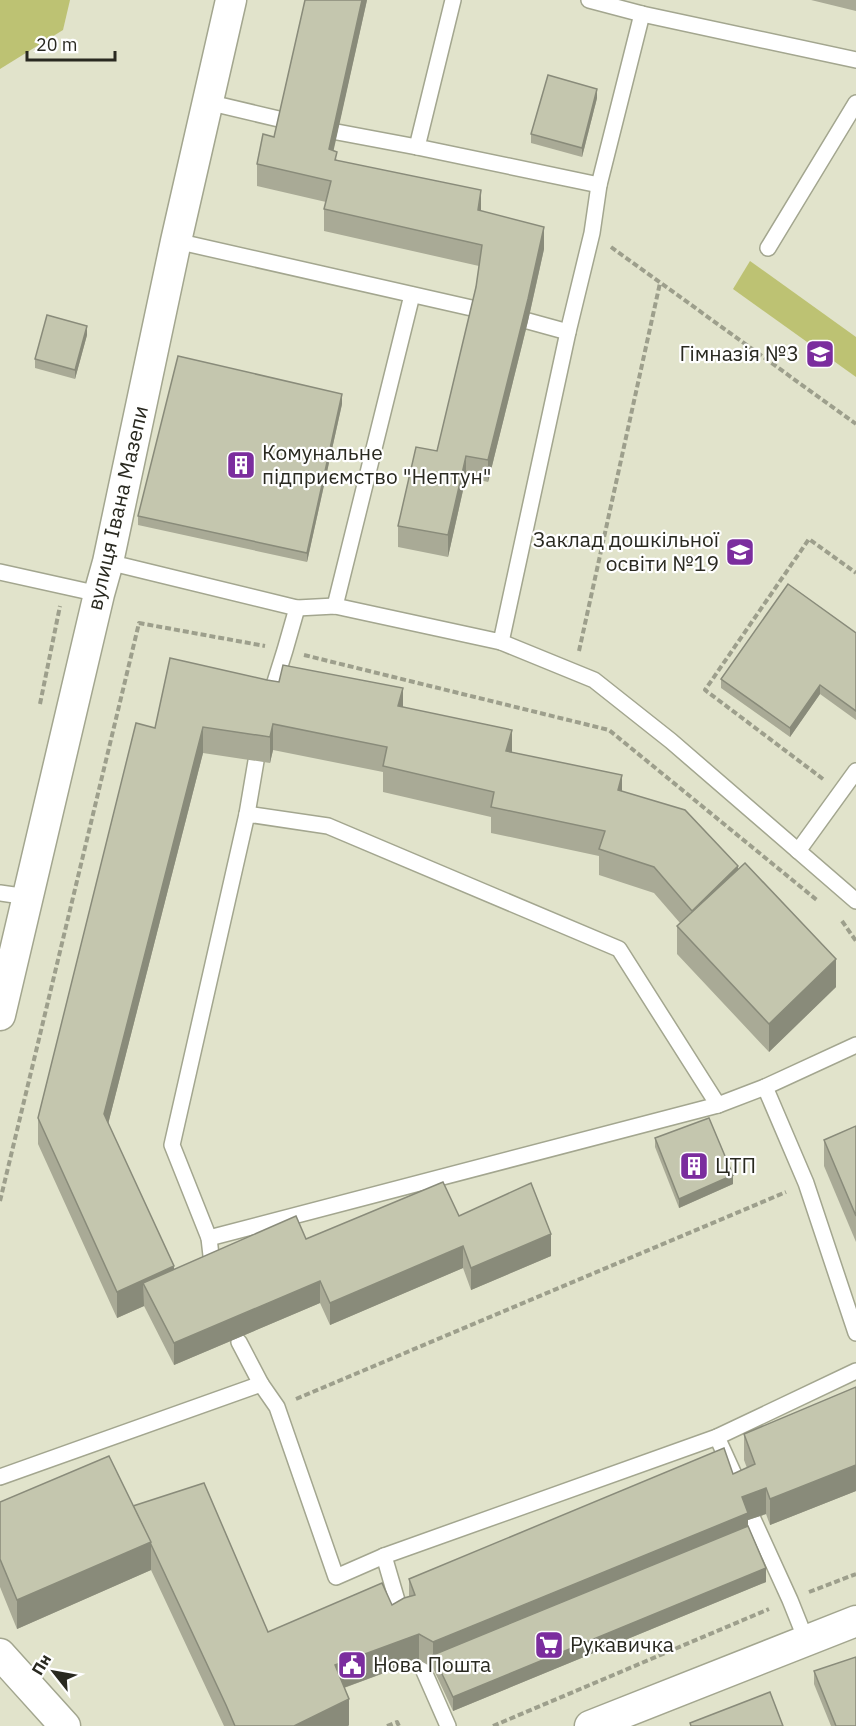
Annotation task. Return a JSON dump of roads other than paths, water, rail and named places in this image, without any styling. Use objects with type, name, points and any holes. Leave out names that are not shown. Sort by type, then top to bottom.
[{"type":"street","name":"вулиця Івана Мазепи","points":[[0,1015],[14,895],[108,562],[176,241],[231,0]]},
{"type":"street","points":[[590,1726],[856,1621]]},
{"type":"street","points":[[0,1654],[65,1726]]},
{"type":"lane","points":[[417,147],[453,0]]},
{"type":"lane","points":[[589,0],[642,14],[856,60]]},
{"type":"lane","points":[[501,642],[568,332],[592,234],[599,185],[642,14]]},
{"type":"lane","points":[[207,102],[283,120]]},
{"type":"lane","points":[[768,248],[856,103]]},
{"type":"lane","points":[[337,132],[599,185]]},
{"type":"lane","points":[[176,241],[476,309]]},
{"type":"lane","points":[[335,606],[412,296]]},
{"type":"lane","points":[[528,321],[568,332]]},
{"type":"lane","points":[[108,562],[297,608],[335,606],[501,642],[594,680],[671,741],[856,901]]},
{"type":"lane","points":[[0,572],[99,594]]},
{"type":"lane","points":[[267,706],[297,608]]},
{"type":"lane","points":[[213,1275],[209,1238],[172,1145],[247,814],[256,761]]},
{"type":"lane","points":[[798,850],[856,771]]},
{"type":"lane","points":[[247,814],[328,826],[619,949],[718,1106]]},
{"type":"lane","points":[[209,1238],[718,1106],[856,1045]]},
{"type":"lane","points":[[765,1087],[806,1183],[856,1334]]},
{"type":"lane","points":[[239,1342],[261,1384],[277,1407],[336,1576],[384,1556],[717,1437],[856,1371]]},
{"type":"lane","points":[[0,1477],[261,1384]]},
{"type":"lane","points":[[717,1437],[744,1496]]},
{"type":"lane","points":[[753,1519],[806,1640]]},
{"type":"lane","points":[[384,1556],[404,1624]]},
{"type":"lane","points":[[419,1660],[448,1726]]},
{"type":"place","name":"Гімназія №3","points":[[820,354]]},
{"type":"place","name":"Комунальне підприємство \"Нептун\"","points":[[241,465]]},
{"type":"place","name":"Заклад дошкільної освіти №19","points":[[740,552]]},
{"type":"place","name":"ЦТП","points":[[694,1166]]},
{"type":"place","name":"Рукавичка","points":[[549,1645]]},
{"type":"place","name":"Нова Пошта","points":[[352,1665]]}]
